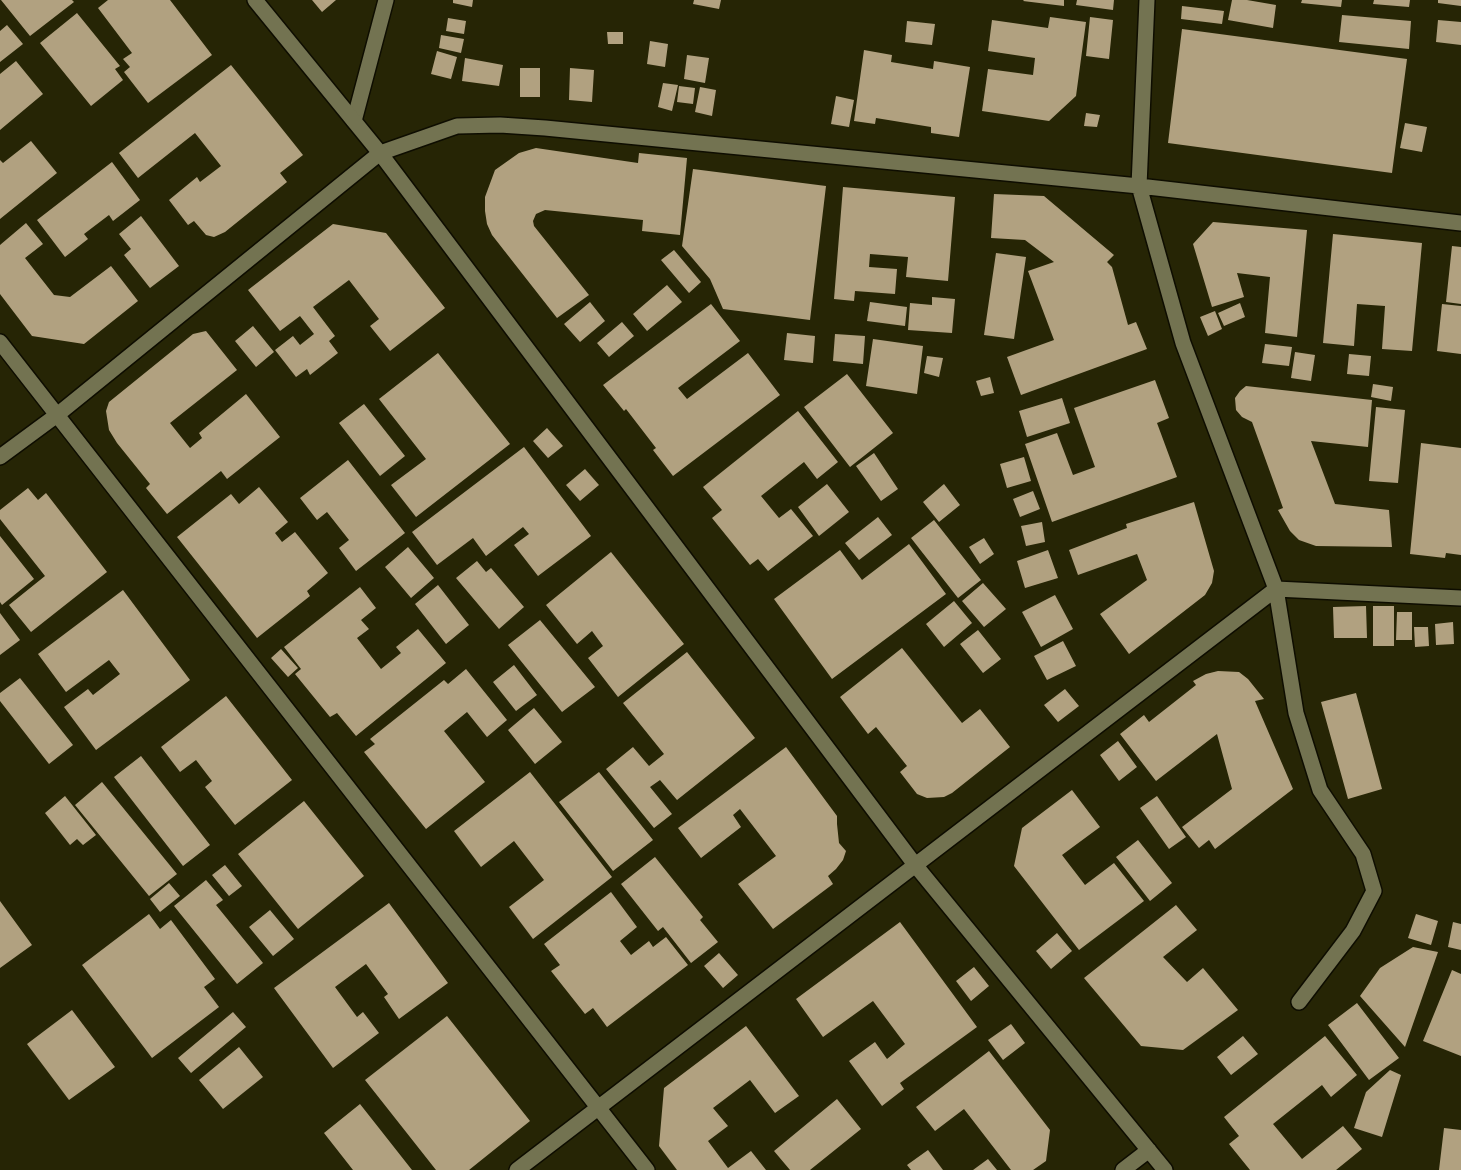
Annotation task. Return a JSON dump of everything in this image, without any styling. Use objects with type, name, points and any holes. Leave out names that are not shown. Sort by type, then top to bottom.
[{"type":"street","points":[[255,0],[381,153],[916,866],[1165,1170]]},
{"type":"street","points":[[354,121],[386,0]]},
{"type":"street","points":[[1147,0],[1139,186],[1183,343],[1276,589],[1296,713],[1320,790],[1363,854],[1374,891],[1353,931],[1299,1002]]},
{"type":"street","points":[[0,457],[57,415],[381,153],[457,126],[500,124],[545,128],[1139,186],[1461,223]]},
{"type":"street","points":[[0,342],[647,1170]]},
{"type":"street","points":[[517,1170],[1276,589],[1461,598]]},
{"type":"street","points":[[1123,1170],[1149,1150]]},
{"type":"building","points":[[1,0],[72,0],[74,2],[30,36]]},
{"type":"building","points":[[108,0],[170,0],[212,55],[148,103],[124,72],[130,67],[123,59],[132,53],[98,8]]},
{"type":"building","points":[[312,0],[336,0],[322,12]]},
{"type":"building","points":[[453,0],[473,0],[472,7],[453,3]]},
{"type":"building","points":[[694,0],[721,0],[719,9],[693,4]]},
{"type":"building","points":[[1064,0],[1064,6],[1023,1]]},
{"type":"building","points":[[1077,0],[1114,0],[1113,10],[1076,5]]},
{"type":"building","points":[[1232,0],[1276,5],[1273,28],[1228,20]]},
{"type":"building","points":[[1302,0],[1342,0],[1341,7],[1301,3]]},
{"type":"building","points":[[1374,0],[1410,0],[1409,7],[1373,4]]},
{"type":"building","points":[[1438,0],[1461,0],[1461,6],[1438,3]]},
{"type":"building","points":[[1182,6],[1224,11],[1222,24],[1181,19]]},
{"type":"building","points":[[77,13],[120,66],[115,69],[123,80],[91,106],[40,43]]},
{"type":"building","points":[[1342,15],[1411,21],[1409,49],[1339,42]]},
{"type":"building","points":[[1050,17],[1086,22],[1076,96],[1049,121],[982,111],[988,69],[1033,75],[1035,58],[988,51],[992,20],[1048,28]]},
{"type":"building","points":[[1090,17],[1113,20],[1109,59],[1086,56]]},
{"type":"building","points":[[448,18],[466,21],[464,34],[446,31]]},
{"type":"building","points":[[1438,20],[1461,22],[1461,45],[1436,42]]},
{"type":"building","points":[[907,21],[935,24],[932,45],[905,42]]},
{"type":"building","points":[[7,25],[23,44],[0,62],[0,31]]},
{"type":"building","points":[[1182,29],[1407,59],[1392,173],[1168,143]]},
{"type":"building","points":[[607,32],[623,32],[623,44],[608,44]]},
{"type":"building","points":[[441,35],[464,39],[461,53],[439,48]]},
{"type":"building","points":[[650,41],[668,44],[665,67],[647,64]]},
{"type":"building","points":[[864,50],[892,55],[891,62],[933,69],[934,61],[970,67],[959,137],[931,133],[931,127],[876,118],[875,124],[854,121]]},
{"type":"building","points":[[437,51],[457,57],[451,79],[431,74]]},
{"type":"building","points":[[687,55],[709,58],[705,83],[684,79]]},
{"type":"building","points":[[465,58],[503,65],[499,86],[462,81]]},
{"type":"building","points":[[16,61],[43,94],[0,130],[0,74]]},
{"type":"building","points":[[231,65],[303,155],[280,173],[287,182],[225,232],[214,237],[206,235],[194,221],[188,225],[169,200],[197,177],[200,182],[221,166],[195,133],[138,178],[119,153]]},
{"type":"building","points":[[520,68],[540,68],[540,97],[520,97]]},
{"type":"building","points":[[570,68],[594,70],[592,102],[569,100]]},
{"type":"building","points":[[663,83],[678,85],[672,111],[658,107]]},
{"type":"building","points":[[679,86],[695,88],[693,104],[677,102]]},
{"type":"building","points":[[700,87],[716,90],[712,116],[695,112]]},
{"type":"building","points":[[836,96],[854,100],[849,127],[831,124]]},
{"type":"building","points":[[1086,113],[1100,115],[1097,127],[1084,126]]},
{"type":"building","points":[[1405,123],[1427,127],[1422,152],[1400,148]]},
{"type":"building","points":[[31,141],[57,173],[0,219],[0,160],[3,163]]},
{"type":"building","points":[[536,148],[638,163],[639,153],[687,158],[680,235],[642,231],[643,220],[545,210],[536,214],[533,221],[534,226],[589,295],[557,318],[492,235],[485,211],[485,197],[495,170],[519,153]]},
{"type":"building","points":[[112,162],[140,200],[113,221],[109,215],[84,234],[88,239],[65,257],[37,220]]},
{"type":"building","points":[[693,169],[826,186],[810,320],[723,309],[710,279],[682,246]]},
{"type":"building","points":[[843,187],[955,197],[948,281],[906,277],[908,257],[870,254],[869,267],[897,269],[895,294],[855,291],[854,301],[834,299]]},
{"type":"building","points":[[994,194],[1044,196],[1114,255],[1107,262],[1112,267],[1128,325],[1136,322],[1147,349],[1021,395],[1007,357],[1054,340],[1028,271],[1054,262],[1025,240],[991,238]]},
{"type":"building","points":[[141,216],[179,266],[150,288],[124,255],[131,249],[119,234]]},
{"type":"building","points":[[1213,222],[1307,230],[1297,337],[1265,333],[1270,277],[1237,273],[1244,297],[1212,307],[1193,244]]},
{"type":"building","points":[[26,223],[43,244],[25,258],[54,295],[70,297],[111,266],[138,301],[84,344],[32,336],[0,294],[0,245]]},
{"type":"building","points":[[333,224],[386,233],[445,308],[390,351],[370,326],[379,319],[349,280],[313,307],[335,336],[329,341],[338,353],[310,375],[307,369],[296,377],[275,350],[293,336],[300,345],[314,334],[300,316],[280,331],[248,290]]},
{"type":"building","points":[[1333,234],[1422,243],[1412,351],[1382,349],[1385,306],[1357,304],[1354,346],[1323,343]]},
{"type":"building","points":[[1452,246],[1461,247],[1461,304],[1446,302]]},
{"type":"building","points":[[674,250],[701,282],[689,293],[661,260]]},
{"type":"building","points":[[996,253],[1026,257],[1014,339],[984,335]]},
{"type":"building","points":[[667,285],[682,302],[647,331],[633,314]]},
{"type":"building","points":[[932,297],[955,299],[952,333],[908,330],[910,303],[932,305]]},
{"type":"building","points":[[590,302],[605,321],[580,342],[564,324]]},
{"type":"building","points":[[870,302],[907,307],[905,326],[867,321]]},
{"type":"building","points":[[1240,303],[1245,317],[1224,326],[1218,313]]},
{"type":"building","points":[[711,304],[740,341],[678,388],[687,399],[748,353],[780,395],[673,476],[653,450],[656,448],[626,409],[624,411],[603,385]]},
{"type":"building","points":[[1442,304],[1461,306],[1461,354],[1437,351]]},
{"type":"building","points":[[1215,311],[1222,329],[1208,336],[1200,317]]},
{"type":"building","points":[[622,322],[634,336],[609,357],[597,343]]},
{"type":"building","points":[[253,326],[274,352],[256,367],[235,341]]},
{"type":"building","points":[[206,331],[237,370],[170,423],[190,448],[202,438],[199,433],[246,394],[280,437],[227,479],[221,471],[167,514],[146,488],[150,484],[109,430],[106,411],[109,402],[193,334]]},
{"type":"building","points":[[787,333],[815,336],[813,363],[784,360]]},
{"type":"building","points":[[835,334],[865,336],[863,364],[833,361]]},
{"type":"building","points":[[873,339],[923,346],[917,394],[866,386]]},
{"type":"building","points":[[1265,344],[1292,347],[1289,366],[1262,363]]},
{"type":"building","points":[[1295,352],[1315,355],[1311,381],[1291,378]]},
{"type":"building","points":[[438,353],[510,444],[416,517],[391,485],[426,459],[379,399]]},
{"type":"building","points":[[1349,354],[1371,356],[1369,376],[1347,374]]},
{"type":"building","points":[[927,356],[943,358],[939,377],[924,373]]},
{"type":"building","points":[[847,374],[893,433],[850,467],[804,407]]},
{"type":"building","points":[[990,377],[994,393],[981,396],[976,381]]},
{"type":"building","points":[[1155,380],[1169,418],[1157,423],[1177,477],[1052,522],[1025,444],[1057,433],[1073,475],[1095,467],[1074,408]]},
{"type":"building","points":[[1373,384],[1393,387],[1391,401],[1371,397]]},
{"type":"building","points":[[1246,386],[1372,400],[1368,447],[1311,441],[1335,504],[1389,510],[1392,547],[1316,546],[1299,540],[1290,531],[1278,510],[1283,508],[1252,422],[1242,417],[1236,410],[1235,398]]},
{"type":"building","points":[[1062,398],[1070,423],[1027,437],[1019,411]]},
{"type":"building","points":[[364,404],[405,456],[380,476],[339,423]]},
{"type":"building","points":[[1376,407],[1405,410],[1398,483],[1369,481]]},
{"type":"building","points":[[798,411],[838,462],[817,479],[804,462],[761,496],[779,518],[791,509],[813,536],[768,571],[758,559],[750,565],[712,518],[722,510],[703,487]]},
{"type":"building","points":[[547,428],[563,446],[548,458],[533,441]]},
{"type":"building","points":[[1421,443],[1461,448],[1461,555],[1446,553],[1445,558],[1410,554]]},
{"type":"building","points":[[524,447],[591,536],[538,576],[514,545],[529,534],[523,527],[486,556],[473,538],[437,565],[412,532]]},
{"type":"building","points":[[874,453],[898,489],[881,501],[856,466]]},
{"type":"building","points":[[1024,457],[1031,481],[1007,488],[1000,464]]},
{"type":"building","points":[[348,460],[405,533],[356,571],[339,548],[349,540],[327,512],[317,520],[300,498]]},
{"type":"building","points":[[585,469],[599,485],[580,501],[566,485]]},
{"type":"building","points":[[827,484],[849,512],[819,536],[798,507]]},
{"type":"building","points":[[944,484],[960,505],[939,522],[923,502]]},
{"type":"building","points":[[259,487],[288,522],[275,533],[282,542],[295,532],[328,573],[307,591],[310,596],[257,638],[177,537],[231,494],[239,504]]},
{"type":"building","points":[[28,488],[38,500],[46,493],[107,572],[31,632],[9,605],[45,576],[0,519],[0,510]]},
{"type":"building","points":[[1033,491],[1040,509],[1020,517],[1013,499]]},
{"type":"building","points":[[1194,502],[1214,571],[1212,583],[1205,595],[1129,654],[1100,614],[1147,580],[1137,554],[1078,575],[1069,550],[1127,528],[1126,524]]},
{"type":"building","points":[[878,517],[892,535],[859,560],[845,543]]},
{"type":"building","points":[[934,520],[981,580],[958,598],[911,538]]},
{"type":"building","points":[[1042,522],[1045,542],[1026,546],[1021,526]]},
{"type":"building","points":[[0,536],[34,579],[2,605],[0,602]]},
{"type":"building","points":[[984,538],[994,554],[980,564],[969,547]]},
{"type":"building","points":[[909,544],[946,594],[832,679],[774,599],[840,550],[862,580]]},
{"type":"building","points":[[408,547],[434,578],[411,598],[385,567]]},
{"type":"building","points":[[1048,550],[1058,578],[1025,588],[1017,561]]},
{"type":"building","points":[[611,552],[684,644],[618,697],[588,658],[603,646],[592,631],[577,644],[546,605]]},
{"type":"building","points":[[477,561],[486,572],[491,568],[524,607],[499,629],[456,578]]},
{"type":"building","points":[[983,583],[1006,609],[984,627],[962,601]]},
{"type":"building","points":[[438,585],[469,625],[446,644],[415,604]]},
{"type":"building","points":[[360,587],[376,608],[361,620],[369,629],[357,638],[381,669],[401,653],[396,647],[418,629],[446,663],[356,736],[337,713],[330,717],[295,674],[301,669],[284,647]]},
{"type":"building","points":[[123,590],[190,680],[96,750],[64,707],[88,689],[93,695],[120,674],[109,660],[66,692],[38,654]]},
{"type":"building","points":[[1055,595],[1073,629],[1041,647],[1022,612]]},
{"type":"building","points":[[954,601],[972,623],[944,647],[926,624]]},
{"type":"building","points":[[1366,606],[1367,638],[1334,638],[1333,607]]},
{"type":"building","points":[[1373,606],[1394,606],[1394,646],[1373,646]]},
{"type":"building","points":[[1397,612],[1412,612],[1412,640],[1396,640]]},
{"type":"building","points":[[0,613],[20,640],[0,655]]},
{"type":"building","points":[[540,620],[595,687],[562,712],[508,645]]},
{"type":"building","points":[[1453,622],[1454,644],[1436,645],[1435,624]]},
{"type":"building","points":[[1414,627],[1428,627],[1429,646],[1415,647]]},
{"type":"building","points":[[978,630],[1001,659],[983,673],[960,644]]},
{"type":"building","points":[[1063,641],[1076,666],[1047,680],[1034,656]]},
{"type":"building","points":[[902,648],[962,723],[980,709],[1010,747],[944,797],[927,798],[917,794],[900,772],[907,766],[876,727],[868,734],[840,697]]},
{"type":"building","points":[[281,649],[298,668],[288,677],[271,658]]},
{"type":"building","points":[[687,652],[755,738],[677,800],[660,780],[650,787],[672,814],[654,828],[606,769],[633,747],[649,766],[664,754],[623,703]]},
{"type":"building","points":[[514,665],[537,695],[516,711],[493,682]]},
{"type":"building","points":[[466,669],[507,720],[487,737],[467,712],[444,731],[485,782],[426,829],[364,752],[375,744],[370,739],[444,680],[448,684]]},
{"type":"building","points":[[1218,671],[1239,672],[1248,679],[1264,699],[1255,701],[1293,789],[1215,849],[1209,840],[1199,848],[1182,827],[1232,789],[1217,734],[1156,781],[1120,734],[1144,715],[1149,722],[1196,685],[1193,681]]},
{"type":"building","points":[[20,678],[73,745],[49,764],[0,701],[0,693]]},
{"type":"building","points":[[1065,689],[1079,706],[1058,722],[1044,705]]},
{"type":"building","points":[[1356,693],[1382,789],[1348,799],[1321,702]]},
{"type":"building","points":[[226,696],[292,780],[235,825],[205,787],[212,781],[196,760],[180,772],[161,747]]},
{"type":"building","points":[[534,708],[562,742],[535,764],[508,730]]},
{"type":"building","points":[[1118,741],[1137,767],[1119,781],[1100,755]]},
{"type":"building","points":[[786,747],[837,816],[839,843],[846,851],[843,860],[828,876],[833,884],[773,929],[738,884],[776,856],[740,809],[733,815],[741,827],[701,858],[678,828]]},
{"type":"building","points":[[141,756],[210,845],[183,866],[114,777]]},
{"type":"building","points":[[530,772],[612,877],[533,939],[509,907],[544,880],[514,841],[481,867],[454,831]]},
{"type":"building","points":[[599,772],[653,840],[613,871],[559,802]]},
{"type":"building","points":[[102,782],[177,874],[149,896],[75,805]]},
{"type":"building","points":[[1072,790],[1100,827],[1062,855],[1085,885],[1114,863],[1144,901],[1079,950],[1014,866],[1022,828]]},
{"type":"building","points":[[65,796],[96,835],[83,845],[77,839],[70,845],[45,813]]},
{"type":"building","points":[[1157,796],[1186,837],[1169,849],[1140,808]]},
{"type":"building","points":[[304,801],[364,876],[298,929],[238,854]]},
{"type":"building","points":[[1138,840],[1172,883],[1150,901],[1116,857]]},
{"type":"building","points":[[655,857],[703,917],[700,920],[718,942],[691,963],[663,927],[658,931],[621,884]]},
{"type":"building","points":[[225,865],[242,886],[229,896],[212,875]]},
{"type":"building","points":[[206,880],[223,900],[216,905],[263,963],[237,984],[174,906]]},
{"type":"building","points":[[169,883],[180,896],[160,912],[150,899]]},
{"type":"building","points":[[611,892],[637,927],[620,941],[631,955],[649,941],[653,947],[666,937],[688,965],[607,1027],[593,1008],[585,1014],[551,971],[560,965],[544,944]]},
{"type":"building","points":[[0,901],[32,945],[0,968]]},
{"type":"building","points":[[389,903],[448,983],[399,1019],[384,997],[388,994],[366,964],[335,987],[357,1017],[363,1012],[379,1033],[333,1068],[274,988]]},
{"type":"building","points":[[1176,905],[1197,930],[1163,957],[1187,982],[1203,968],[1238,1010],[1183,1050],[1141,1046],[1084,978]]},
{"type":"building","points":[[270,910],[294,939],[273,956],[249,927]]},
{"type":"building","points":[[149,914],[160,929],[171,920],[215,979],[204,987],[219,1007],[152,1058],[82,965]]},
{"type":"building","points":[[1416,914],[1438,921],[1431,945],[1408,938]]},
{"type":"building","points":[[900,922],[977,1027],[900,1083],[904,1089],[882,1106],[849,1061],[875,1042],[887,1059],[905,1044],[873,1001],[823,1037],[796,999]]},
{"type":"building","points":[[1453,922],[1461,924],[1461,950],[1448,947]]},
{"type":"building","points":[[1057,933],[1072,951],[1051,969],[1036,951]]},
{"type":"building","points":[[1413,947],[1438,952],[1405,1047],[1360,996],[1380,968]]},
{"type":"building","points":[[719,953],[738,975],[723,988],[704,966]]},
{"type":"building","points":[[974,967],[989,986],[971,1001],[956,981]]},
{"type":"building","points":[[1452,970],[1461,974],[1461,1056],[1423,1041]]},
{"type":"building","points":[[1357,1003],[1399,1058],[1369,1080],[1328,1025]]},
{"type":"building","points":[[72,1010],[115,1067],[69,1100],[27,1044]]},
{"type":"building","points":[[233,1012],[246,1027],[191,1073],[178,1058]]},
{"type":"building","points":[[447,1016],[530,1121],[469,1170],[436,1170],[365,1080]]},
{"type":"building","points":[[1011,1024],[1025,1043],[1003,1060],[988,1040]]},
{"type":"building","points":[[746,1026],[799,1096],[775,1113],[750,1080],[713,1108],[728,1126],[708,1141],[728,1168],[751,1151],[766,1170],[677,1170],[659,1146],[664,1088]]},
{"type":"building","points":[[1243,1036],[1258,1054],[1231,1075],[1217,1057]]},
{"type":"building","points":[[1325,1036],[1357,1075],[1331,1097],[1322,1085],[1273,1124],[1302,1159],[1343,1126],[1362,1149],[1336,1170],[1250,1170],[1229,1144],[1239,1136],[1224,1117]]},
{"type":"building","points":[[239,1047],[263,1077],[223,1109],[199,1080]]},
{"type":"building","points":[[989,1051],[1050,1130],[1046,1161],[1033,1170],[1011,1170],[964,1109],[935,1131],[916,1107]]},
{"type":"building","points":[[1390,1070],[1401,1075],[1382,1137],[1354,1128],[1366,1092]]},
{"type":"building","points":[[837,1099],[861,1129],[810,1170],[790,1170],[774,1151]]},
{"type":"building","points":[[360,1104],[412,1170],[353,1170],[324,1133]]},
{"type":"building","points":[[1444,1128],[1461,1130],[1461,1170],[1439,1170]]},
{"type":"building","points":[[928,1150],[943,1170],[911,1170],[907,1165]]},
{"type":"building","points":[[988,1159],[997,1170],[973,1170]]}]
